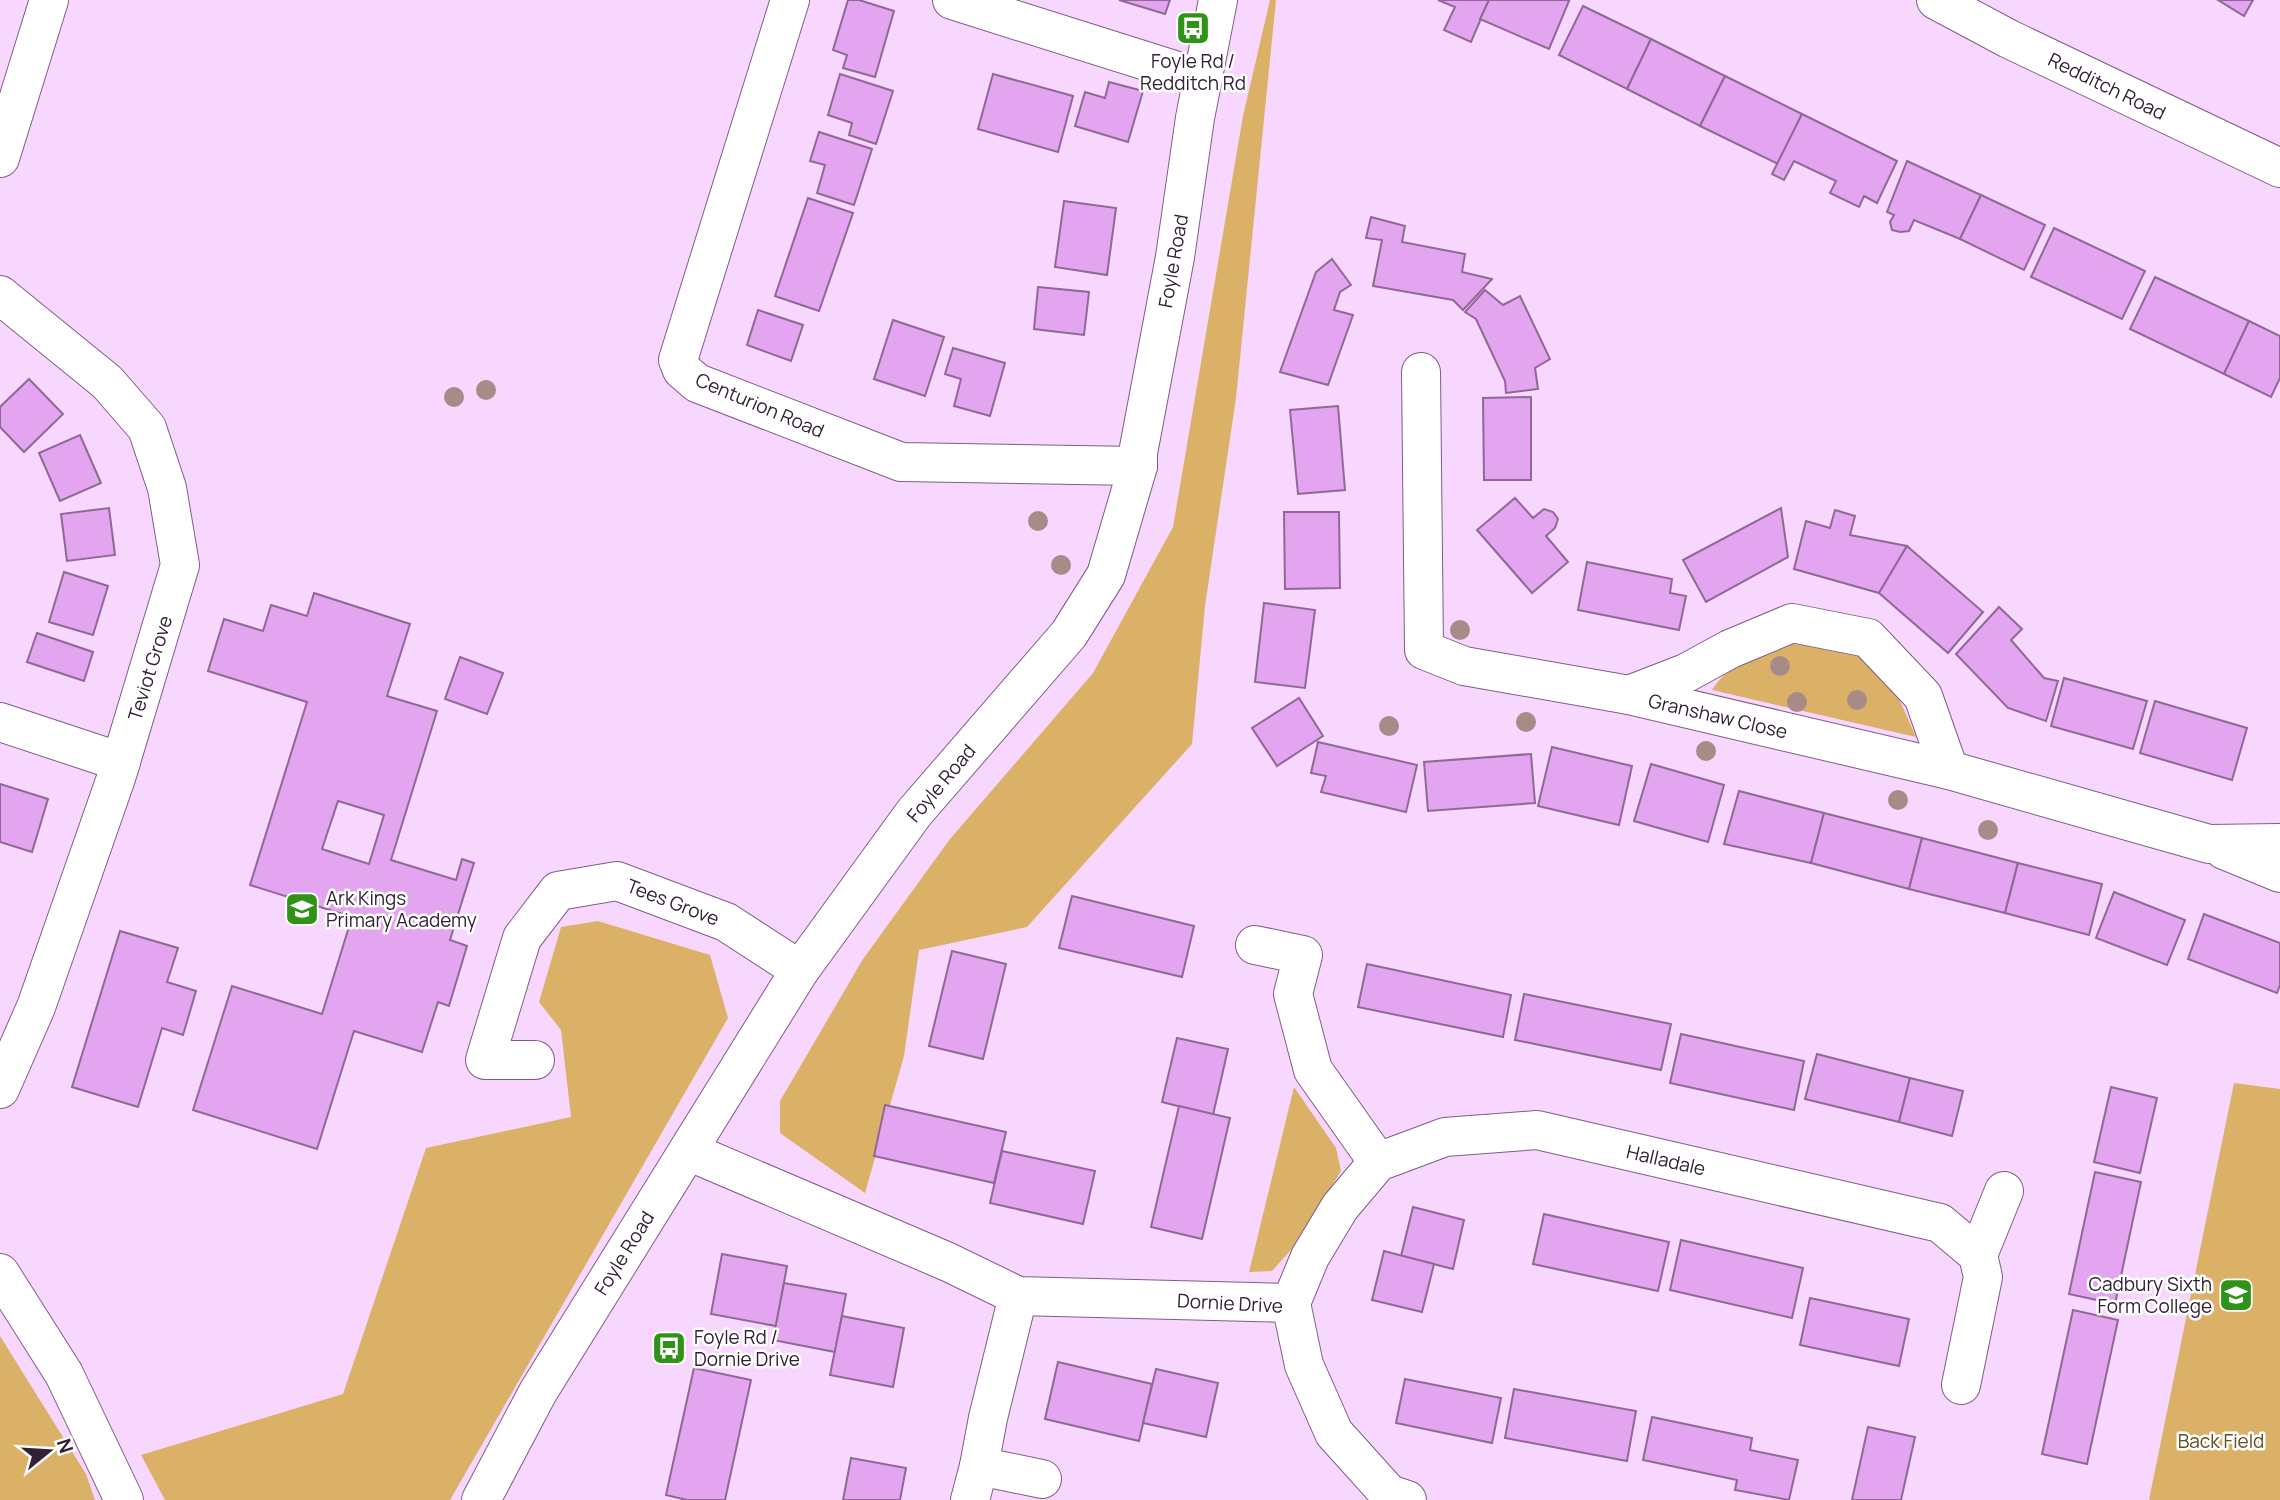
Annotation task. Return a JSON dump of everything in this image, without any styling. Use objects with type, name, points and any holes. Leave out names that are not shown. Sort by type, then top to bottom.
[{"type":"main road","points":[[0,158],[49,0]]},
{"type":"main road","name":"Centurion Road","points":[[790,0],[678,360],[682,370],[697,383],[901,462],[1138,466]]},
{"type":"main road","points":[[952,0],[1203,79]]},
{"type":"main road","name":"Foyle Road","points":[[481,1500],[538,1392],[800,970],[914,813],[1069,634],[1106,575],[1138,466],[1138,453],[1175,257],[1195,118],[1218,0]]},
{"type":"main road","name":"Redditch Road","points":[[1936,0],[2009,38],[2280,168]]},
{"type":"main road","name":"Teviot Grove","points":[[0,295],[107,382],[148,428],[167,488],[180,565],[121,762],[36,1007],[0,1088]]},
{"type":"main road","name":"Granshaw Close","points":[[1421,372],[1424,650],[1464,666],[1629,695],[1950,770],[2209,844],[2280,843]]},
{"type":"main road","points":[[1629,695],[1686,673],[1730,649],[1792,624],[1868,638],[1923,696],[1950,770]]},
{"type":"main road","points":[[0,722],[121,762]]},
{"type":"main road","points":[[2209,844],[2280,873]]},
{"type":"main road","name":"Tees Grove","points":[[535,1060],[485,1059],[522,938],[558,891],[617,881],[726,922],[800,970]]},
{"type":"main road","points":[[1255,945],[1303,955],[1293,994],[1313,1070],[1378,1162]]},
{"type":"main road","name":"Halladale","points":[[1291,1303],[1310,1257],[1340,1207],[1378,1162],[1445,1137],[1537,1129],[1940,1223],[1978,1255]]},
{"type":"main road","name":"Dornie Drive","points":[[688,1151],[948,1262],[1018,1296],[1291,1303],[1304,1365],[1334,1433],[1389,1493],[1407,1500]]},
{"type":"main road","points":[[1961,1385],[1983,1277],[1978,1255],[2004,1191]]},
{"type":"main road","points":[[0,1273],[64,1374],[124,1500]]},
{"type":"main road","points":[[1018,1296],[974,1483],[1042,1479]]},
{"type":"green space","points":[[1270,0],[1276,0],[1236,398],[1205,606],[1192,744],[1027,927],[919,950],[904,1056],[865,1193],[780,1133],[780,1101],[863,959],[950,839],[1093,673],[1173,527],[1243,116]]},
{"type":"green space","points":[[1798,637],[1854,648],[1896,692],[1916,737],[1712,690],[1739,664]]},
{"type":"green space","points":[[598,921],[710,955],[728,1018],[450,1500],[165,1500],[141,1455],[343,1394],[426,1148],[571,1117],[561,1030],[539,1002],[561,927]]},
{"type":"green space","name":"Back Field","points":[[2234,1083],[2280,1089],[2280,1500],[2149,1500]]},
{"type":"green space","points":[[1294,1087],[1336,1148],[1341,1171],[1298,1242],[1272,1271],[1249,1272]]},
{"type":"green space","points":[[0,1336],[86,1474],[95,1500],[0,1500]]},
{"type":"building","points":[[848,0],[859,0],[894,11],[875,77],[843,68],[847,55],[833,50]]},
{"type":"building","points":[[1119,0],[1170,0],[1165,14]]},
{"type":"building","points":[[1438,0],[1489,0],[1471,42],[1444,30],[1455,7]]},
{"type":"building","points":[[1489,0],[1569,1],[1549,49],[1480,19]]},
{"type":"building","points":[[2218,0],[2253,0],[2244,16]]},
{"type":"building","points":[[1583,6],[1651,39],[1627,89],[1559,55]]},
{"type":"building","points":[[1651,39],[1725,76],[1700,126],[1627,89]]},
{"type":"building","points":[[840,74],[893,91],[876,144],[849,135],[852,123],[828,115]]},
{"type":"building","points":[[993,74],[1073,96],[1058,152],[978,129]]},
{"type":"building","points":[[1725,76],[1802,114],[1778,164],[1700,126]]},
{"type":"building","points":[[1109,82],[1143,91],[1128,142],[1075,126],[1085,92],[1105,98]]},
{"type":"building","points":[[1802,114],[1897,161],[1877,203],[1864,196],[1859,207],[1830,193],[1836,181],[1794,161],[1784,180],[1772,174]]},
{"type":"building","points":[[819,132],[872,149],[854,205],[817,193],[825,165],[810,161]]},
{"type":"building","points":[[1907,161],[1981,195],[1960,239],[1914,220],[1909,231],[1892,230],[1890,222],[1894,215],[1887,212]]},
{"type":"building","points":[[1981,195],[2045,225],[2024,270],[1960,239]]},
{"type":"building","points":[[808,198],[853,213],[819,311],[775,296]]},
{"type":"building","points":[[1064,201],[1116,208],[1107,275],[1055,267]]},
{"type":"building","points":[[1371,217],[1405,226],[1402,242],[1465,254],[1462,272],[1492,279],[1463,310],[1453,300],[1373,286],[1382,240],[1366,238]]},
{"type":"building","points":[[2054,228],[2145,271],[2122,319],[2031,277]]},
{"type":"building","points":[[1332,259],[1351,285],[1340,292],[1334,310],[1353,315],[1328,385],[1280,372],[1316,272]]},
{"type":"building","points":[[2155,277],[2249,321],[2224,374],[2130,329]]},
{"type":"building","points":[[1038,287],[1089,292],[1084,335],[1034,329]]},
{"type":"building","points":[[1485,290],[1503,305],[1520,296],[1550,359],[1535,368],[1538,389],[1506,393],[1505,381],[1476,319],[1465,312]]},
{"type":"building","points":[[758,310],[803,325],[791,361],[747,345]]},
{"type":"building","points":[[893,320],[944,337],[925,396],[874,379]]},
{"type":"building","points":[[2249,321],[2280,336],[2280,378],[2271,397],[2224,374]]},
{"type":"building","points":[[953,348],[1005,363],[990,416],[954,406],[961,379],[945,374]]},
{"type":"building","points":[[29,379],[63,414],[24,452],[0,427],[0,407]]},
{"type":"building","points":[[1531,397],[1531,480],[1484,480],[1483,398]]},
{"type":"building","points":[[1338,406],[1345,490],[1298,494],[1290,410]]},
{"type":"building","points":[[80,435],[101,483],[60,501],[39,453]]},
{"type":"building","points":[[1515,498],[1533,518],[1544,509],[1553,512],[1558,519],[1555,528],[1546,536],[1568,562],[1532,593],[1477,530]]},
{"type":"building","points":[[109,508],[115,555],[67,561],[61,514]]},
{"type":"building","points":[[1781,508],[1788,557],[1706,602],[1683,560]]},
{"type":"building","points":[[1835,510],[1855,516],[1850,535],[1907,546],[1879,593],[1794,569],[1806,521],[1830,528]]},
{"type":"building","points":[[1284,512],[1339,512],[1340,588],[1285,589]]},
{"type":"building","points":[[1907,546],[1983,612],[1948,653],[1879,593]]},
{"type":"building","points":[[1587,562],[1672,579],[1670,593],[1686,596],[1679,630],[1578,610]]},
{"type":"building","points":[[64,572],[108,586],[93,635],[49,622]]},
{"type":"building","points":[[314,593],[410,624],[387,696],[437,711],[391,860],[456,880],[462,859],[474,863],[450,940],[467,946],[449,1006],[438,1002],[422,1052],[354,1031],[317,1149],[193,1110],[232,986],[322,1014],[352,917],[250,885],[307,702],[208,671],[224,619],[263,631],[271,605],[307,616]],"holes":[[[338,801],[384,815],[369,864],[322,849]]]},
{"type":"building","points":[[1264,603],[1315,610],[1305,688],[1255,682]]},
{"type":"building","points":[[1999,607],[2022,629],[2011,640],[2044,678],[2058,681],[2046,721],[2008,708],[1956,654]]},
{"type":"building","points":[[37,633],[93,652],[84,681],[27,662]]},
{"type":"building","points":[[460,657],[503,673],[487,714],[445,699]]},
{"type":"building","points":[[2064,678],[2147,701],[2133,749],[2051,726]]},
{"type":"building","points":[[1299,698],[1323,736],[1277,766],[1252,728]]},
{"type":"building","points":[[2155,701],[2247,728],[2232,780],[2140,753]]},
{"type":"building","points":[[1318,742],[1417,765],[1406,812],[1321,792],[1326,776],[1311,773]]},
{"type":"building","points":[[1552,747],[1632,766],[1619,825],[1538,806]]},
{"type":"building","points":[[1531,754],[1535,803],[1428,811],[1424,762]]},
{"type":"building","points":[[1651,764],[1724,785],[1708,842],[1634,821]]},
{"type":"building","points":[[0,784],[48,799],[32,852],[0,842]]},
{"type":"building","points":[[1739,791],[1824,813],[1811,863],[1724,844]]},
{"type":"building","points":[[1824,813],[1922,838],[1909,889],[1811,863]]},
{"type":"building","points":[[1922,838],[2018,863],[2005,913],[1909,889]]},
{"type":"building","points":[[2018,863],[2102,884],[2089,935],[2005,913]]},
{"type":"building","points":[[2114,892],[2185,920],[2167,965],[2096,938]]},
{"type":"building","points":[[1072,896],[1194,926],[1182,977],[1059,948]]},
{"type":"building","points":[[2204,914],[2280,943],[2280,985],[2277,993],[2188,959]]},
{"type":"building","points":[[120,931],[178,948],[167,982],[196,991],[183,1035],[162,1028],[138,1107],[72,1087]]},
{"type":"building","points":[[952,951],[1006,964],[983,1059],[929,1046]]},
{"type":"building","points":[[1367,964],[1511,995],[1503,1037],[1358,1007]]},
{"type":"building","points":[[1524,994],[1671,1024],[1661,1070],[1515,1040]]},
{"type":"building","points":[[1681,1034],[1804,1061],[1794,1110],[1670,1083]]},
{"type":"building","points":[[1177,1038],[1228,1049],[1213,1115],[1162,1102]]},
{"type":"building","points":[[1817,1054],[1910,1078],[1899,1122],[1805,1099]]},
{"type":"building","points":[[1910,1078],[1963,1091],[1952,1136],[1899,1122]]},
{"type":"building","points":[[2111,1087],[2157,1098],[2140,1173],[2094,1162]]},
{"type":"building","points":[[885,1105],[1006,1132],[994,1183],[874,1156]]},
{"type":"building","points":[[1179,1106],[1230,1118],[1202,1239],[1151,1227]]},
{"type":"building","points":[[1002,1151],[1095,1171],[1083,1224],[990,1203]]},
{"type":"building","points":[[2095,1172],[2141,1182],[2115,1304],[2069,1294]]},
{"type":"building","points":[[1413,1207],[1464,1220],[1453,1269],[1401,1256]]},
{"type":"building","points":[[1544,1214],[1669,1242],[1658,1291],[1533,1264]]},
{"type":"building","points":[[1681,1240],[1803,1268],[1792,1318],[1670,1290]]},
{"type":"building","points":[[1384,1251],[1434,1264],[1422,1312],[1372,1300]]},
{"type":"building","points":[[722,1254],[787,1266],[776,1326],[711,1314]]},
{"type":"building","points":[[784,1283],[846,1294],[835,1352],[773,1340]]},
{"type":"building","points":[[1810,1298],[1909,1319],[1899,1366],[1800,1345]]},
{"type":"building","points":[[2073,1310],[2118,1320],[2087,1464],[2042,1454]]},
{"type":"building","points":[[842,1316],[904,1328],[893,1387],[830,1375]]},
{"type":"building","points":[[1058,1362],[1152,1384],[1139,1441],[1045,1419]]},
{"type":"building","points":[[694,1368],[751,1380],[725,1500],[687,1500],[666,1495]]},
{"type":"building","points":[[1156,1369],[1218,1383],[1206,1437],[1143,1423]]},
{"type":"building","points":[[1405,1379],[1501,1398],[1492,1443],[1396,1423]]},
{"type":"building","points":[[1514,1389],[1636,1411],[1627,1461],[1505,1438]]},
{"type":"building","points":[[1652,1417],[1752,1438],[1750,1450],[1798,1460],[1789,1500],[1735,1490],[1737,1480],[1643,1460]]},
{"type":"building","points":[[1868,1427],[1915,1437],[1901,1500],[1852,1500]]},
{"type":"building","points":[[851,1458],[906,1468],[900,1500],[843,1500]]},
{"type":"place","name":"Foyle Rd / Redditch Rd","points":[[1193,28]]},
{"type":"place","name":"Ark Kings Primary Academy","points":[[302,909]]},
{"type":"place","name":"Cadbury Sixth Form College","points":[[2236,1295]]},
{"type":"place","name":"Foyle Rd / Dornie Drive","points":[[669,1348]]}]
